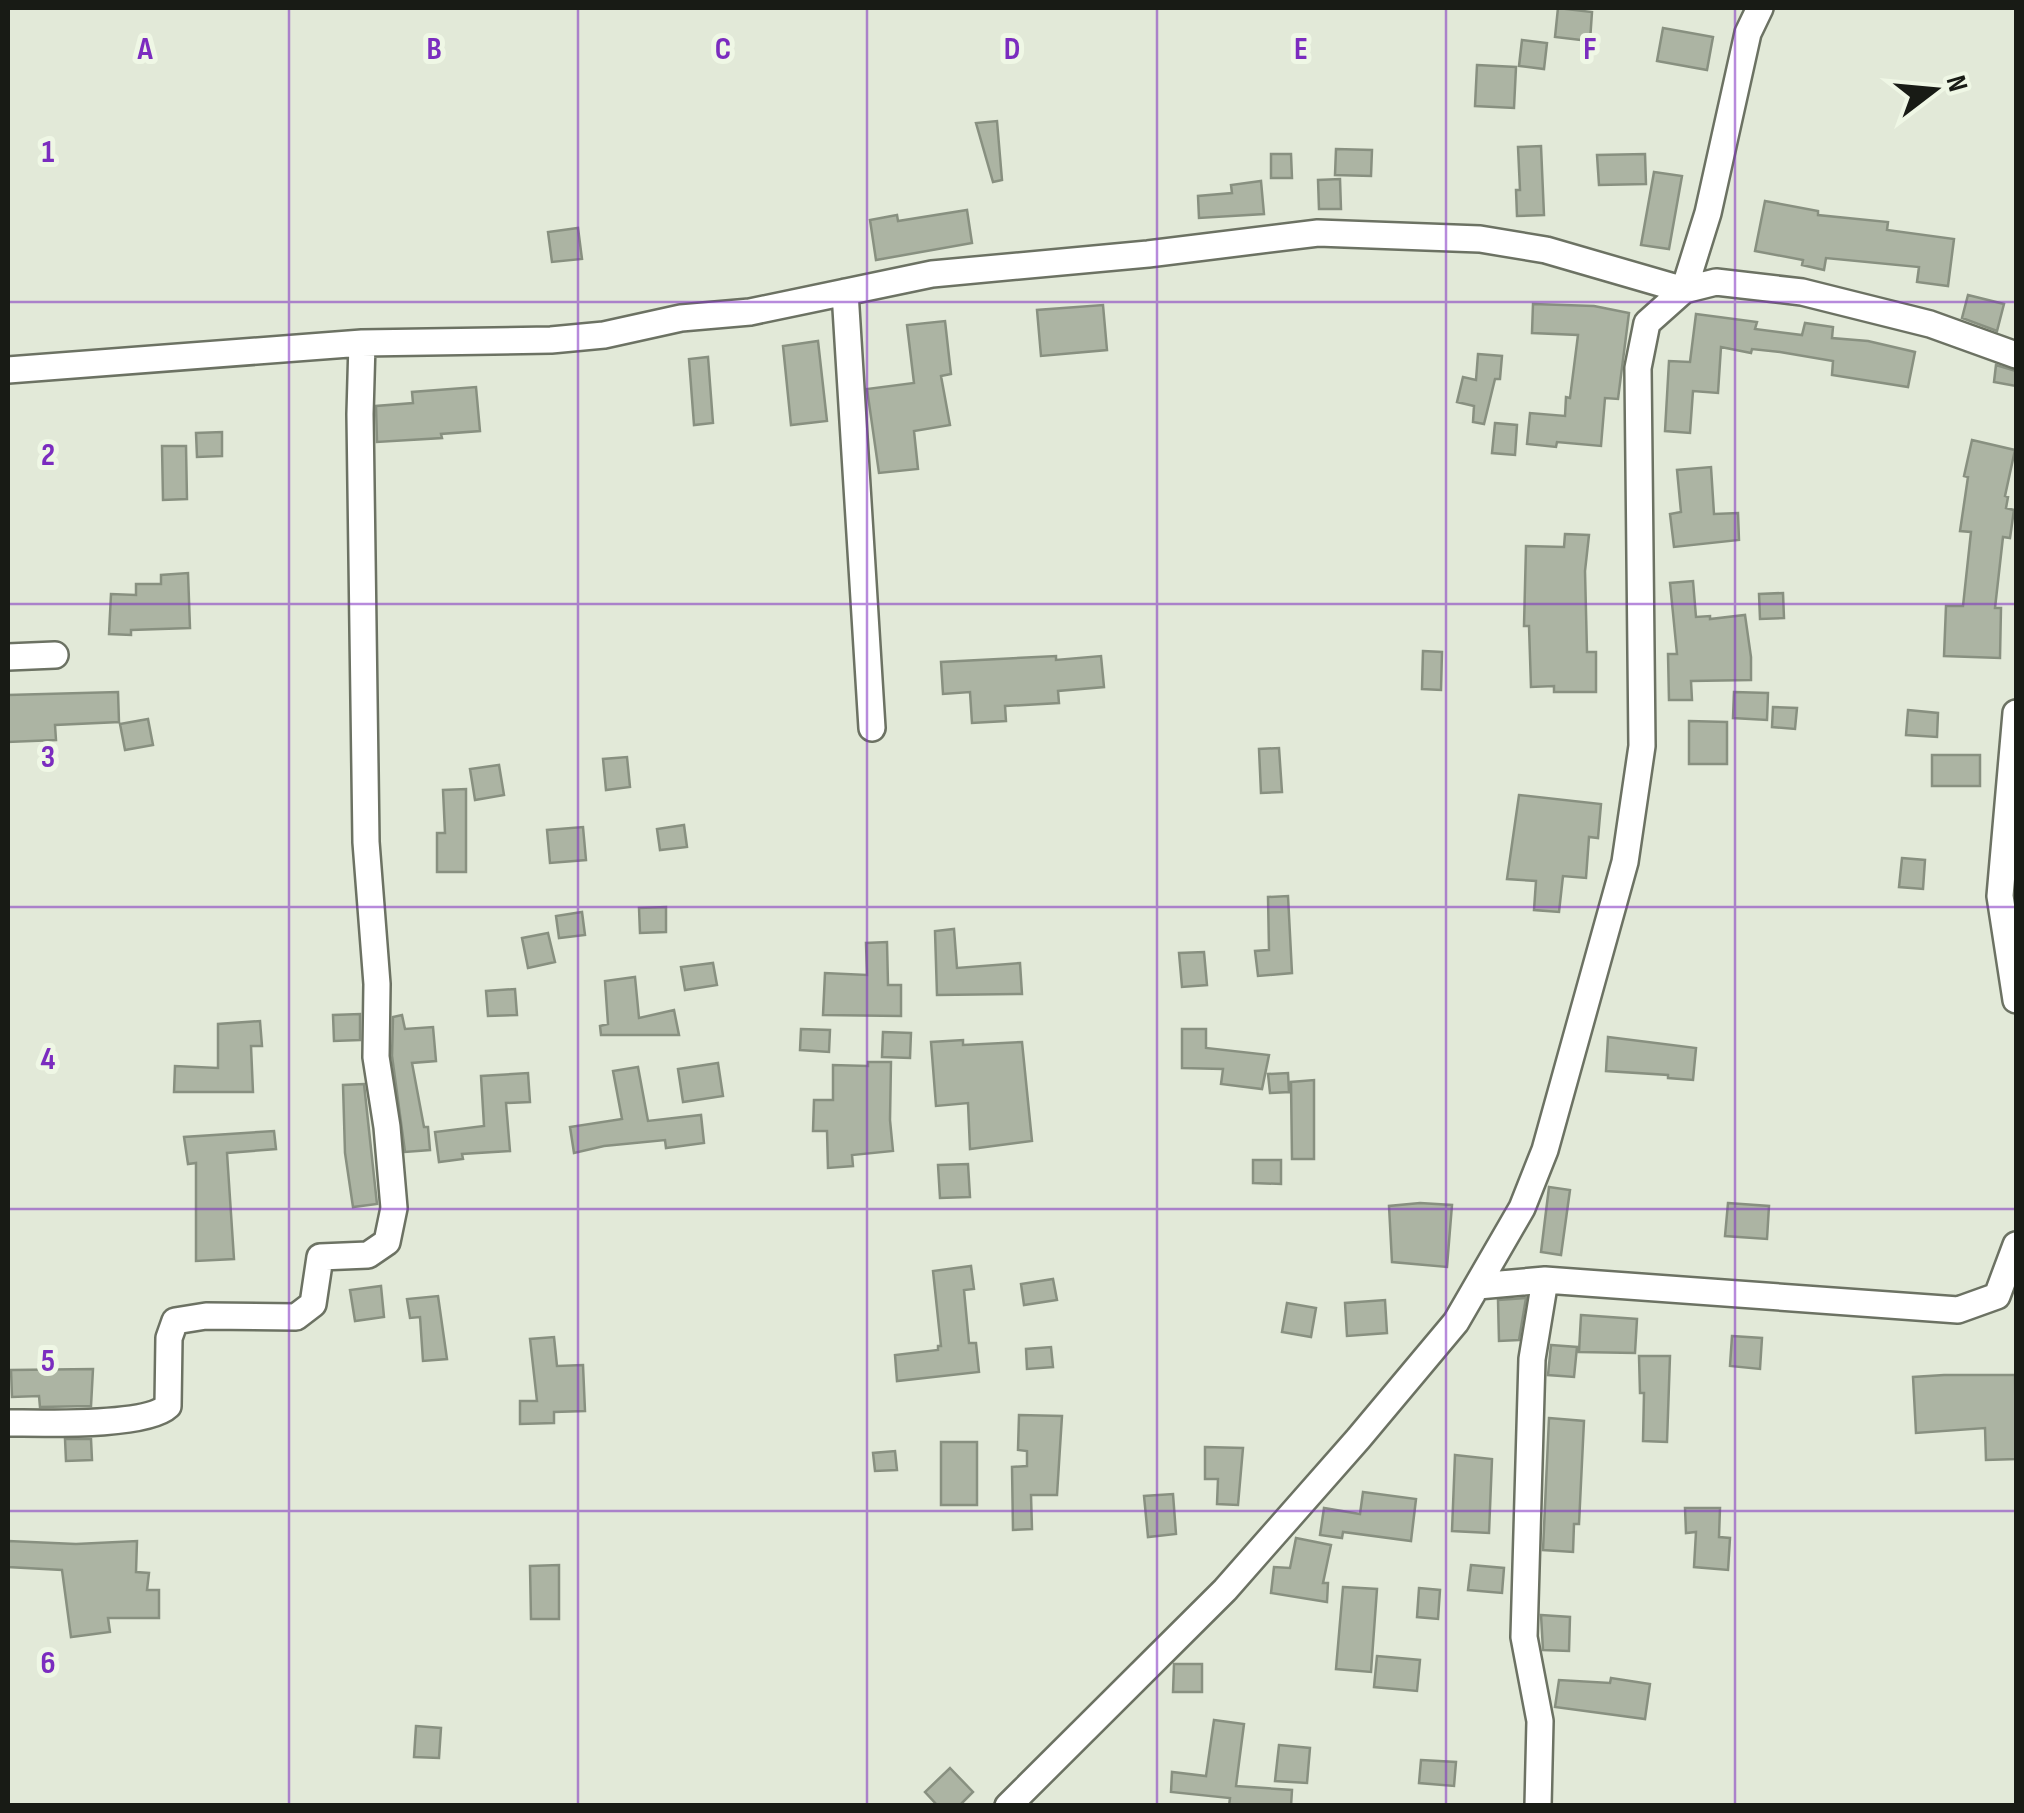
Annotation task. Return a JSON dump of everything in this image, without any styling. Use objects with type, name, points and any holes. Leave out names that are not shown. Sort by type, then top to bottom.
[{"type":"street","points":[[1684,290],[1708,213],[1748,33],[1760,8]]},
{"type":"street","points":[[8,370],[362,343],[604,336],[681,318],[750,312],[932,274],[1318,233],[1480,239],[1546,250],[1684,290]]},
{"type":"street","points":[[1008,1806],[1225,1590],[1420,1366],[1456,1322],[1522,1208],[1545,1150],[1626,862],[1642,746],[1638,368],[1647,323],[1684,290],[1716,282],[1802,292],[1930,324],[2016,355]]},
{"type":"street","points":[[845,292],[872,728]]},
{"type":"street","points":[[8,1423],[160,1414],[168,1406],[169,1338],[176,1322],[206,1316],[296,1317],[313,1304],[320,1258],[368,1256],[387,1242],[394,1208],[376,1057],[377,984],[366,842],[362,343]]},
{"type":"street","points":[[8,657],[55,656]]},
{"type":"street","points":[[2016,713],[2000,896],[2016,1000]]},
{"type":"street","points":[[1478,1286],[1544,1280],[1958,1310],[1997,1296],[2016,1245]]},
{"type":"street","points":[[1538,1806],[1540,1721],[1524,1637],[1532,1358],[1544,1280]]},
{"type":"building","points":[[1558,8],[1592,12],[1590,41],[1555,37]]},
{"type":"building","points":[[1663,28],[1713,37],[1707,70],[1657,61]]},
{"type":"building","points":[[1522,40],[1547,43],[1544,69],[1519,66]]},
{"type":"building","points":[[1477,65],[1516,67],[1514,108],[1475,106]]},
{"type":"building","points":[[997,121],[1002,180],[993,182],[976,123]]},
{"type":"building","points":[[1541,146],[1544,215],[1517,216],[1518,147]]},
{"type":"building","points":[[1336,149],[1372,150],[1371,176],[1335,175]]},
{"type":"building","points":[[1271,154],[1291,154],[1292,178],[1271,178]]},
{"type":"building","points":[[1645,154],[1646,184],[1599,185],[1597,155]]},
{"type":"building","points":[[1654,172],[1682,176],[1669,249],[1641,245]]},
{"type":"building","points":[[1340,179],[1341,209],[1319,209],[1318,180]]},
{"type":"building","points":[[1261,181],[1264,214],[1199,218],[1198,196],[1232,193],[1231,185]]},
{"type":"building","points":[[1765,201],[1818,211],[1818,215],[1888,222],[1887,230],[1954,239],[1948,286],[1917,282],[1919,267],[1826,258],[1824,270],[1802,265],[1803,260],[1755,251]]},
{"type":"building","points":[[967,210],[972,243],[876,260],[870,220],[897,215],[898,221]]},
{"type":"building","points":[[578,228],[582,259],[552,262],[548,232]]},
{"type":"building","points":[[1968,295],[2004,304],[1997,331],[1962,318]]},
{"type":"building","points":[[1533,304],[1594,306],[1629,313],[1618,399],[1605,398],[1601,446],[1527,444],[1530,413],[1565,416],[1578,335],[1532,333]]},
{"type":"building","points":[[1103,305],[1107,350],[1041,356],[1037,310]]},
{"type":"building","points":[[1696,314],[1757,322],[1755,329],[1802,335],[1805,323],[1833,327],[1832,338],[1868,341],[1915,352],[1908,387],[1832,375],[1833,361],[1721,347],[1718,393],[1693,391],[1690,433],[1665,431],[1669,361],[1690,362]]},
{"type":"building","points":[[945,321],[951,374],[941,376],[950,425],[914,431],[918,469],[879,473],[867,389],[914,383],[907,325]]},
{"type":"building","points":[[818,341],[827,421],[791,425],[783,346]]},
{"type":"building","points":[[1478,354],[1502,356],[1500,379],[1495,379],[1484,424],[1473,422],[1474,406],[1457,402],[1463,377],[1476,380]]},
{"type":"building","points":[[708,357],[713,423],[694,425],[689,359]]},
{"type":"building","points":[[1996,365],[2016,371],[2016,386],[1994,382]]},
{"type":"building","points":[[476,387],[480,431],[377,442],[376,406],[413,403],[412,392]]},
{"type":"building","points":[[1495,423],[1517,425],[1515,455],[1492,453]]},
{"type":"building","points":[[222,432],[222,456],[197,457],[196,433]]},
{"type":"building","points":[[1972,440],[2015,450],[2005,496],[2006,508],[2014,510],[2010,538],[2003,537],[1995,608],[2001,608],[2000,658],[1944,656],[1946,606],[1963,606],[1971,532],[1960,531],[1968,477],[1964,476]]},
{"type":"building","points":[[162,446],[186,446],[187,499],[163,500]]},
{"type":"building","points":[[1711,467],[1714,514],[1738,513],[1739,540],[1674,547],[1670,514],[1681,512],[1677,470]]},
{"type":"building","points":[[1565,534],[1589,535],[1585,571],[1587,652],[1596,652],[1596,692],[1554,692],[1554,686],[1531,687],[1529,626],[1524,626],[1526,546],[1564,547]]},
{"type":"building","points":[[188,573],[190,628],[109,634],[111,594],[136,595],[136,584],[161,584],[161,575]]},
{"type":"building","points":[[1693,581],[1696,617],[1745,615],[1751,680],[1691,681],[1692,700],[1669,700],[1668,654],[1677,654],[1670,583]]},
{"type":"building","points":[[1783,593],[1784,618],[1760,619],[1759,594]]},
{"type":"building","points":[[1423,651],[1442,652],[1441,690],[1422,689]]},
{"type":"building","points":[[1056,656],[1056,660],[1101,656],[1104,687],[1058,691],[1059,703],[1005,706],[1006,721],[972,723],[970,692],[943,694],[941,662]]},
{"type":"building","points":[[118,692],[119,722],[55,725],[56,740],[8,742],[8,695]]},
{"type":"building","points":[[1734,692],[1768,693],[1767,720],[1733,718]]},
{"type":"building","points":[[1773,707],[1797,708],[1795,729],[1772,727]]},
{"type":"building","points":[[1908,710],[1938,713],[1937,737],[1906,735]]},
{"type":"building","points":[[148,719],[153,745],[125,750],[120,724]]},
{"type":"building","points":[[1689,721],[1727,722],[1727,764],[1689,764]]},
{"type":"building","points":[[1279,748],[1282,792],[1261,793],[1259,749]]},
{"type":"building","points":[[1932,755],[1980,755],[1980,786],[1932,786]]},
{"type":"building","points":[[627,757],[630,787],[606,790],[603,759]]},
{"type":"building","points":[[499,765],[504,795],[475,800],[470,769]]},
{"type":"building","points":[[466,789],[466,872],[437,872],[437,833],[445,833],[443,790]]},
{"type":"building","points":[[1519,795],[1601,804],[1598,838],[1589,837],[1586,878],[1563,876],[1559,912],[1534,910],[1536,881],[1507,879]]},
{"type":"building","points":[[684,825],[687,847],[660,850],[657,829]]},
{"type":"building","points":[[583,827],[586,860],[550,863],[547,830]]},
{"type":"building","points":[[1902,858],[1925,860],[1923,889],[1899,887]]},
{"type":"building","points":[[1288,896],[1292,973],[1258,976],[1255,951],[1269,950],[1268,897]]},
{"type":"building","points":[[666,907],[666,932],[640,933],[639,908]]},
{"type":"building","points":[[582,912],[585,935],[559,938],[556,916]]},
{"type":"building","points":[[954,929],[957,968],[1020,963],[1022,994],[937,995],[935,931]]},
{"type":"building","points":[[548,933],[555,962],[528,968],[522,938]]},
{"type":"building","points":[[887,942],[888,985],[901,985],[901,1016],[823,1015],[825,973],[867,975],[866,943]]},
{"type":"building","points":[[1204,952],[1207,985],[1182,987],[1179,953]]},
{"type":"building","points":[[713,963],[717,985],[685,990],[681,967]]},
{"type":"building","points":[[635,977],[639,1018],[674,1010],[679,1035],[601,1035],[600,1026],[608,1024],[605,981]]},
{"type":"building","points":[[515,989],[517,1015],[488,1016],[486,991]]},
{"type":"building","points":[[360,1014],[360,1040],[334,1041],[333,1015]]},
{"type":"building","points":[[402,1015],[405,1029],[433,1027],[436,1061],[412,1063],[430,1150],[405,1152],[392,1056],[393,1017]]},
{"type":"building","points":[[260,1021],[262,1046],[251,1046],[253,1092],[174,1092],[175,1066],[218,1068],[218,1024]]},
{"type":"building","points":[[801,1029],[830,1030],[829,1052],[800,1050]]},
{"type":"building","points":[[1182,1029],[1206,1029],[1206,1048],[1269,1055],[1262,1089],[1221,1084],[1223,1069],[1182,1068]]},
{"type":"building","points":[[883,1032],[911,1033],[910,1058],[882,1057]]},
{"type":"building","points":[[1608,1037],[1696,1048],[1693,1080],[1606,1071]]},
{"type":"building","points":[[963,1040],[963,1045],[1022,1042],[1032,1141],[970,1149],[968,1103],[936,1106],[931,1042]]},
{"type":"building","points":[[868,1062],[891,1062],[893,1151],[852,1155],[853,1166],[828,1168],[827,1131],[813,1131],[814,1100],[833,1100],[833,1065],[868,1066]]},
{"type":"building","points":[[718,1063],[723,1096],[683,1102],[678,1069]]},
{"type":"building","points":[[638,1067],[648,1121],[701,1115],[704,1143],[666,1148],[665,1140],[574,1153],[570,1127],[622,1119],[613,1071]]},
{"type":"building","points":[[528,1073],[530,1102],[506,1103],[510,1151],[462,1154],[463,1159],[439,1162],[435,1132],[484,1126],[481,1076]]},
{"type":"building","points":[[1288,1073],[1289,1092],[1270,1093],[1268,1074]]},
{"type":"building","points":[[1314,1080],[1314,1159],[1292,1159],[1291,1082]]},
{"type":"building","points":[[364,1084],[377,1204],[353,1207],[345,1153],[343,1085]]},
{"type":"building","points":[[274,1131],[276,1149],[227,1153],[234,1259],[196,1261],[196,1163],[188,1164],[184,1137]]},
{"type":"building","points":[[1253,1160],[1281,1160],[1281,1184],[1253,1183]]},
{"type":"building","points":[[968,1164],[970,1197],[940,1198],[938,1165]]},
{"type":"building","points":[[1549,1187],[1570,1190],[1561,1255],[1541,1252]]},
{"type":"building","points":[[1728,1203],[1769,1206],[1767,1239],[1725,1236]]},
{"type":"building","points":[[1452,1205],[1447,1267],[1392,1262],[1389,1206]]},
{"type":"building","points":[[971,1266],[974,1289],[964,1290],[969,1343],[976,1343],[979,1372],[897,1381],[895,1355],[938,1350],[941,1346],[933,1271]]},
{"type":"building","points":[[1053,1279],[1057,1300],[1024,1305],[1021,1284]]},
{"type":"building","points":[[381,1286],[384,1317],[355,1321],[350,1290]]},
{"type":"building","points":[[438,1296],[447,1359],[423,1361],[420,1317],[410,1318],[407,1299]]},
{"type":"building","points":[[1526,1298],[1519,1340],[1499,1341],[1498,1300]]},
{"type":"building","points":[[1385,1300],[1387,1333],[1347,1336],[1345,1303]]},
{"type":"building","points":[[1287,1303],[1316,1308],[1311,1337],[1282,1332]]},
{"type":"building","points":[[1581,1315],[1637,1319],[1635,1353],[1579,1352]]},
{"type":"building","points":[[1732,1336],[1762,1338],[1760,1369],[1730,1366]]},
{"type":"building","points":[[554,1337],[557,1366],[583,1365],[585,1411],[554,1412],[554,1423],[520,1424],[520,1401],[537,1401],[530,1339]]},
{"type":"building","points":[[1551,1345],[1577,1347],[1574,1377],[1548,1375]]},
{"type":"building","points":[[1051,1347],[1053,1367],[1027,1369],[1026,1349]]},
{"type":"building","points":[[1639,1356],[1670,1356],[1667,1442],[1643,1441],[1644,1393],[1640,1393]]},
{"type":"building","points":[[93,1369],[91,1406],[40,1407],[39,1396],[12,1397],[11,1370]]},
{"type":"building","points":[[2015,1375],[2016,1459],[1986,1460],[1985,1428],[1916,1433],[1913,1377]]},
{"type":"building","points":[[1019,1415],[1062,1416],[1057,1495],[1031,1495],[1032,1529],[1013,1530],[1012,1467],[1027,1466],[1027,1451],[1018,1450]]},
{"type":"building","points":[[1549,1418],[1584,1421],[1579,1524],[1574,1524],[1573,1552],[1543,1550]]},
{"type":"building","points":[[65,1439],[91,1439],[92,1460],[66,1461]]},
{"type":"building","points":[[941,1442],[977,1442],[977,1505],[941,1505]]},
{"type":"building","points":[[1205,1447],[1243,1448],[1238,1505],[1217,1504],[1218,1479],[1205,1479]]},
{"type":"building","points":[[895,1451],[897,1470],[875,1471],[873,1453]]},
{"type":"building","points":[[1455,1455],[1492,1459],[1489,1533],[1452,1531]]},
{"type":"building","points":[[1363,1492],[1416,1499],[1411,1541],[1343,1532],[1342,1538],[1320,1535],[1324,1508],[1360,1514]]},
{"type":"building","points":[[1173,1494],[1176,1534],[1148,1537],[1144,1496]]},
{"type":"building","points":[[1685,1508],[1720,1508],[1719,1537],[1730,1538],[1728,1570],[1694,1567],[1696,1532],[1686,1533]]},
{"type":"building","points":[[1296,1538],[1331,1545],[1323,1583],[1328,1583],[1327,1602],[1271,1593],[1274,1567],[1290,1568]]},
{"type":"building","points":[[8,1541],[137,1541],[136,1572],[149,1573],[147,1590],[159,1590],[159,1618],[108,1618],[110,1632],[71,1637],[62,1570],[8,1567]]},
{"type":"building","points":[[559,1565],[559,1619],[531,1619],[530,1566]]},
{"type":"building","points":[[1471,1565],[1504,1568],[1502,1593],[1468,1590]]},
{"type":"building","points":[[1343,1587],[1377,1589],[1371,1672],[1336,1669]]},
{"type":"building","points":[[1419,1588],[1440,1590],[1438,1619],[1417,1617]]},
{"type":"building","points":[[1541,1615],[1570,1617],[1569,1651],[1543,1650]]},
{"type":"building","points":[[1377,1656],[1420,1660],[1417,1691],[1374,1687]]},
{"type":"building","points":[[1174,1664],[1202,1664],[1202,1692],[1173,1692]]},
{"type":"building","points":[[1611,1678],[1650,1684],[1645,1719],[1555,1707],[1559,1680],[1610,1683]]},
{"type":"building","points":[[1214,1720],[1244,1724],[1236,1786],[1292,1790],[1291,1806],[1229,1806],[1230,1798],[1171,1792],[1172,1772],[1206,1776]]},
{"type":"building","points":[[416,1726],[441,1728],[439,1758],[414,1757]]},
{"type":"building","points":[[1279,1745],[1310,1748],[1307,1783],[1275,1781]]},
{"type":"building","points":[[1421,1760],[1456,1762],[1454,1786],[1419,1783]]},
{"type":"building","points":[[950,1768],[973,1792],[959,1806],[938,1806],[925,1792]]}]
